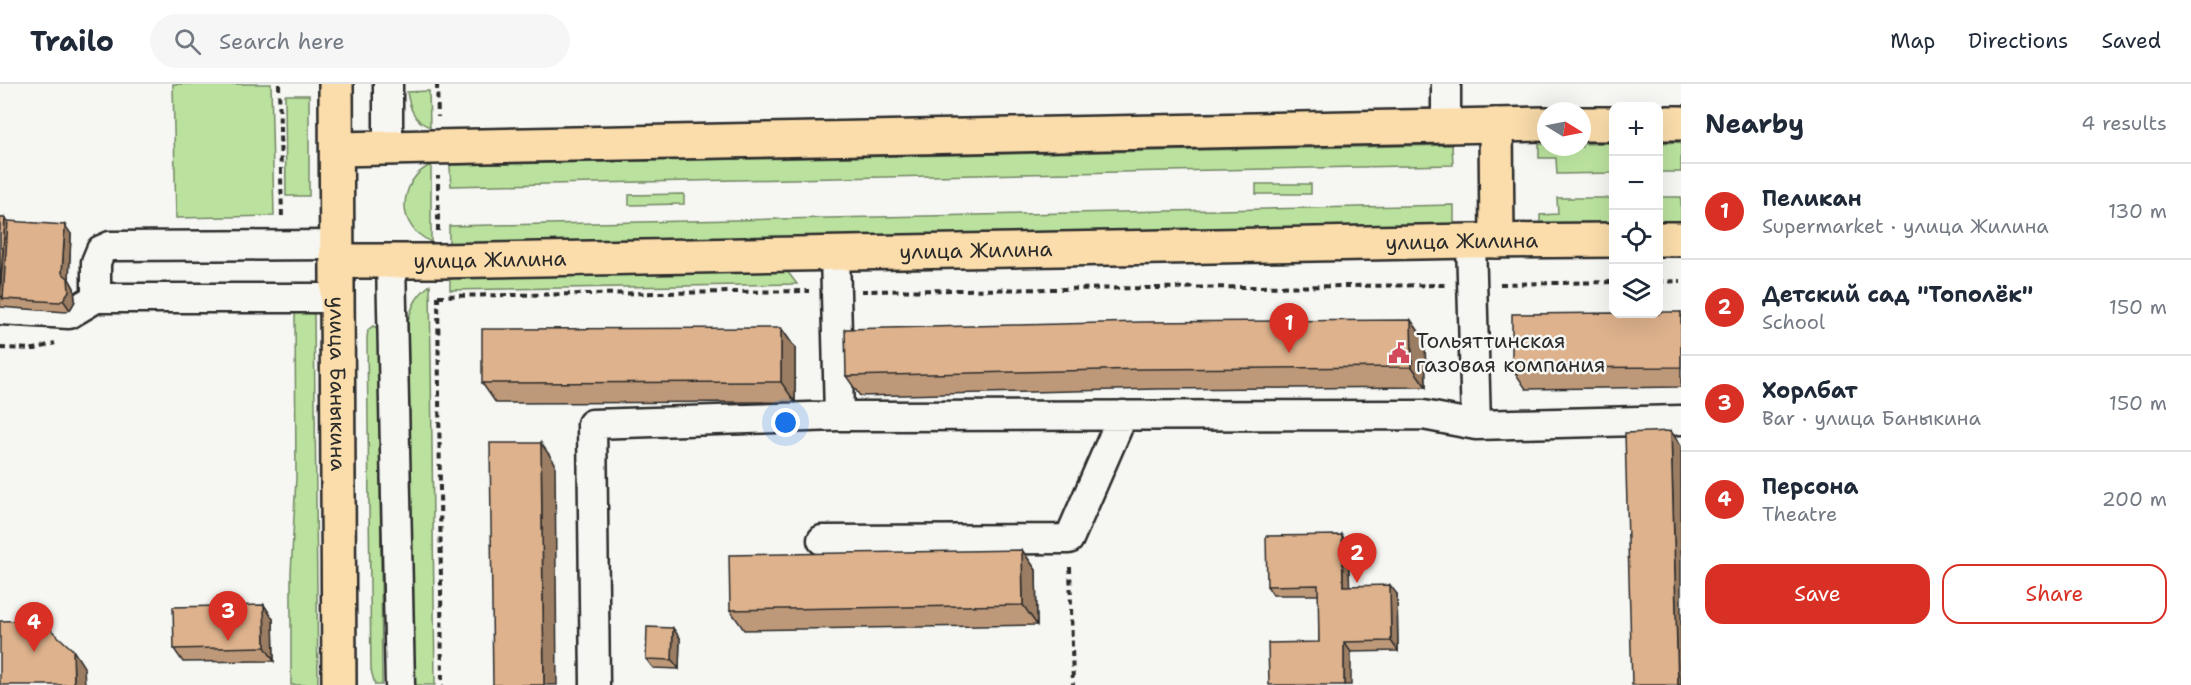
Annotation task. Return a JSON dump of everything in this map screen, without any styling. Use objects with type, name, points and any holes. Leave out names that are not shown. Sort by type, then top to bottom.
[{"type":"main road","name":"улица Баныкина","points":[[336,84],[339,685]]},
{"type":"main road","points":[[1663,123],[1681,123]]},
{"type":"main road","points":[[337,149],[1537,124]]},
{"type":"main road","points":[[1591,124],[1609,124]]},
{"type":"main road","points":[[1484,241],[1496,125]]},
{"type":"main road","points":[[1663,239],[1681,239]]},
{"type":"main road","name":"улица Жилина","points":[[338,253],[391,261],[438,261],[1609,240]]},
{"type":"lane","points":[[388,84],[388,149]]},
{"type":"lane","points":[[1446,84],[1446,126]]},
{"type":"lane","points":[[1476,425],[1473,285],[1484,241]]},
{"type":"lane","points":[[96,298],[96,262],[101,250],[110,246],[286,246],[338,253]]},
{"type":"lane","points":[[835,253],[839,416]]},
{"type":"lane","points":[[391,261],[400,685]]},
{"type":"lane","points":[[0,310],[69,314],[96,298],[337,297]]},
{"type":"lane","points":[[822,540],[1069,539],[1123,415]]},
{"type":"lane","points":[[595,685],[592,424],[839,416],[1423,415],[1476,425],[1681,420]]},
{"type":"path","points":[[279,84],[282,213],[286,246]]},
{"type":"path","points":[[438,261],[442,685]]},
{"type":"path","points":[[1663,282],[1681,281]]},
{"type":"path","points":[[438,296],[1609,282]]},
{"type":"path","points":[[1069,539],[1073,685]]},
{"type":"green space","points":[[173,84],[271,84],[274,216],[176,218]]},
{"type":"green space","points":[[429,91],[430,127],[416,118],[407,92]]},
{"type":"green space","points":[[285,95],[309,95],[309,196],[286,196]]},
{"type":"green space","points":[[1681,142],[1681,172],[1663,172],[1663,143]]},
{"type":"green space","points":[[1609,143],[1609,173],[1557,174],[1556,158],[1539,158],[1539,156],[1591,156],[1591,144]]},
{"type":"green space","points":[[1452,145],[1453,165],[451,186],[450,165]]},
{"type":"green space","points":[[431,165],[431,242],[412,227],[405,210],[405,201],[416,176]]},
{"type":"green space","points":[[1256,184],[1311,184],[1311,194],[1256,194]]},
{"type":"green space","points":[[684,194],[684,204],[629,205],[629,195]]},
{"type":"green space","points":[[1663,197],[1681,197],[1681,226],[1663,226]]},
{"type":"green space","points":[[1557,198],[1609,198],[1609,227],[1540,228],[1540,215],[1558,214]]},
{"type":"green space","points":[[1454,205],[1454,226],[449,246],[449,226]]},
{"type":"green space","points":[[777,267],[787,271],[797,284],[450,290],[450,274]]},
{"type":"green space","points":[[430,285],[435,685],[414,685],[408,320],[416,300]]},
{"type":"green space","points":[[295,309],[308,309],[314,315],[318,685],[291,685],[291,574],[296,478]]},
{"type":"green space","points":[[373,326],[377,328],[379,335],[382,685],[375,685],[371,670],[367,338],[368,330]]},
{"type":"building","points":[[0,218],[5,218],[0,295]]},
{"type":"building","points":[[8,221],[65,225],[62,273],[68,278],[69,291],[63,300],[60,302],[3,299]]},
{"type":"building","points":[[1663,312],[1681,312],[1681,367],[1512,368],[1512,314],[1609,313],[1609,318],[1663,318]]},
{"type":"building","points":[[1411,320],[1412,367],[1143,369],[846,376],[845,329],[1142,322]]},
{"type":"building","points":[[781,328],[781,382],[482,383],[482,329]]},
{"type":"building","points":[[1671,431],[1678,685],[1632,685],[1625,433]]},
{"type":"building","points":[[490,443],[541,443],[544,685],[493,685]]},
{"type":"building","points":[[1342,535],[1343,586],[1390,585],[1391,641],[1344,642],[1344,685],[1269,685],[1268,643],[1319,642],[1318,585],[1267,586],[1266,536]]},
{"type":"building","points":[[1022,550],[1023,605],[730,610],[729,555]]},
{"type":"building","points":[[264,605],[265,647],[174,649],[173,607]]},
{"type":"building","points":[[40,620],[73,650],[74,685],[0,685],[0,621]]},
{"type":"building","points":[[647,627],[673,628],[672,660],[646,659]]},
{"type":"place","name":"Пеликан","points":[[1289,353]]},
{"type":"place","name":"Тольяттинская газовая компания","points":[[1399,353]]},
{"type":"place","name":"Детский сад \"Тополёк\"","points":[[1357,583]]},
{"type":"place","name":"Хорлбат","points":[[228,641]]},
{"type":"place","name":"Персона","points":[[34,652]]}]
